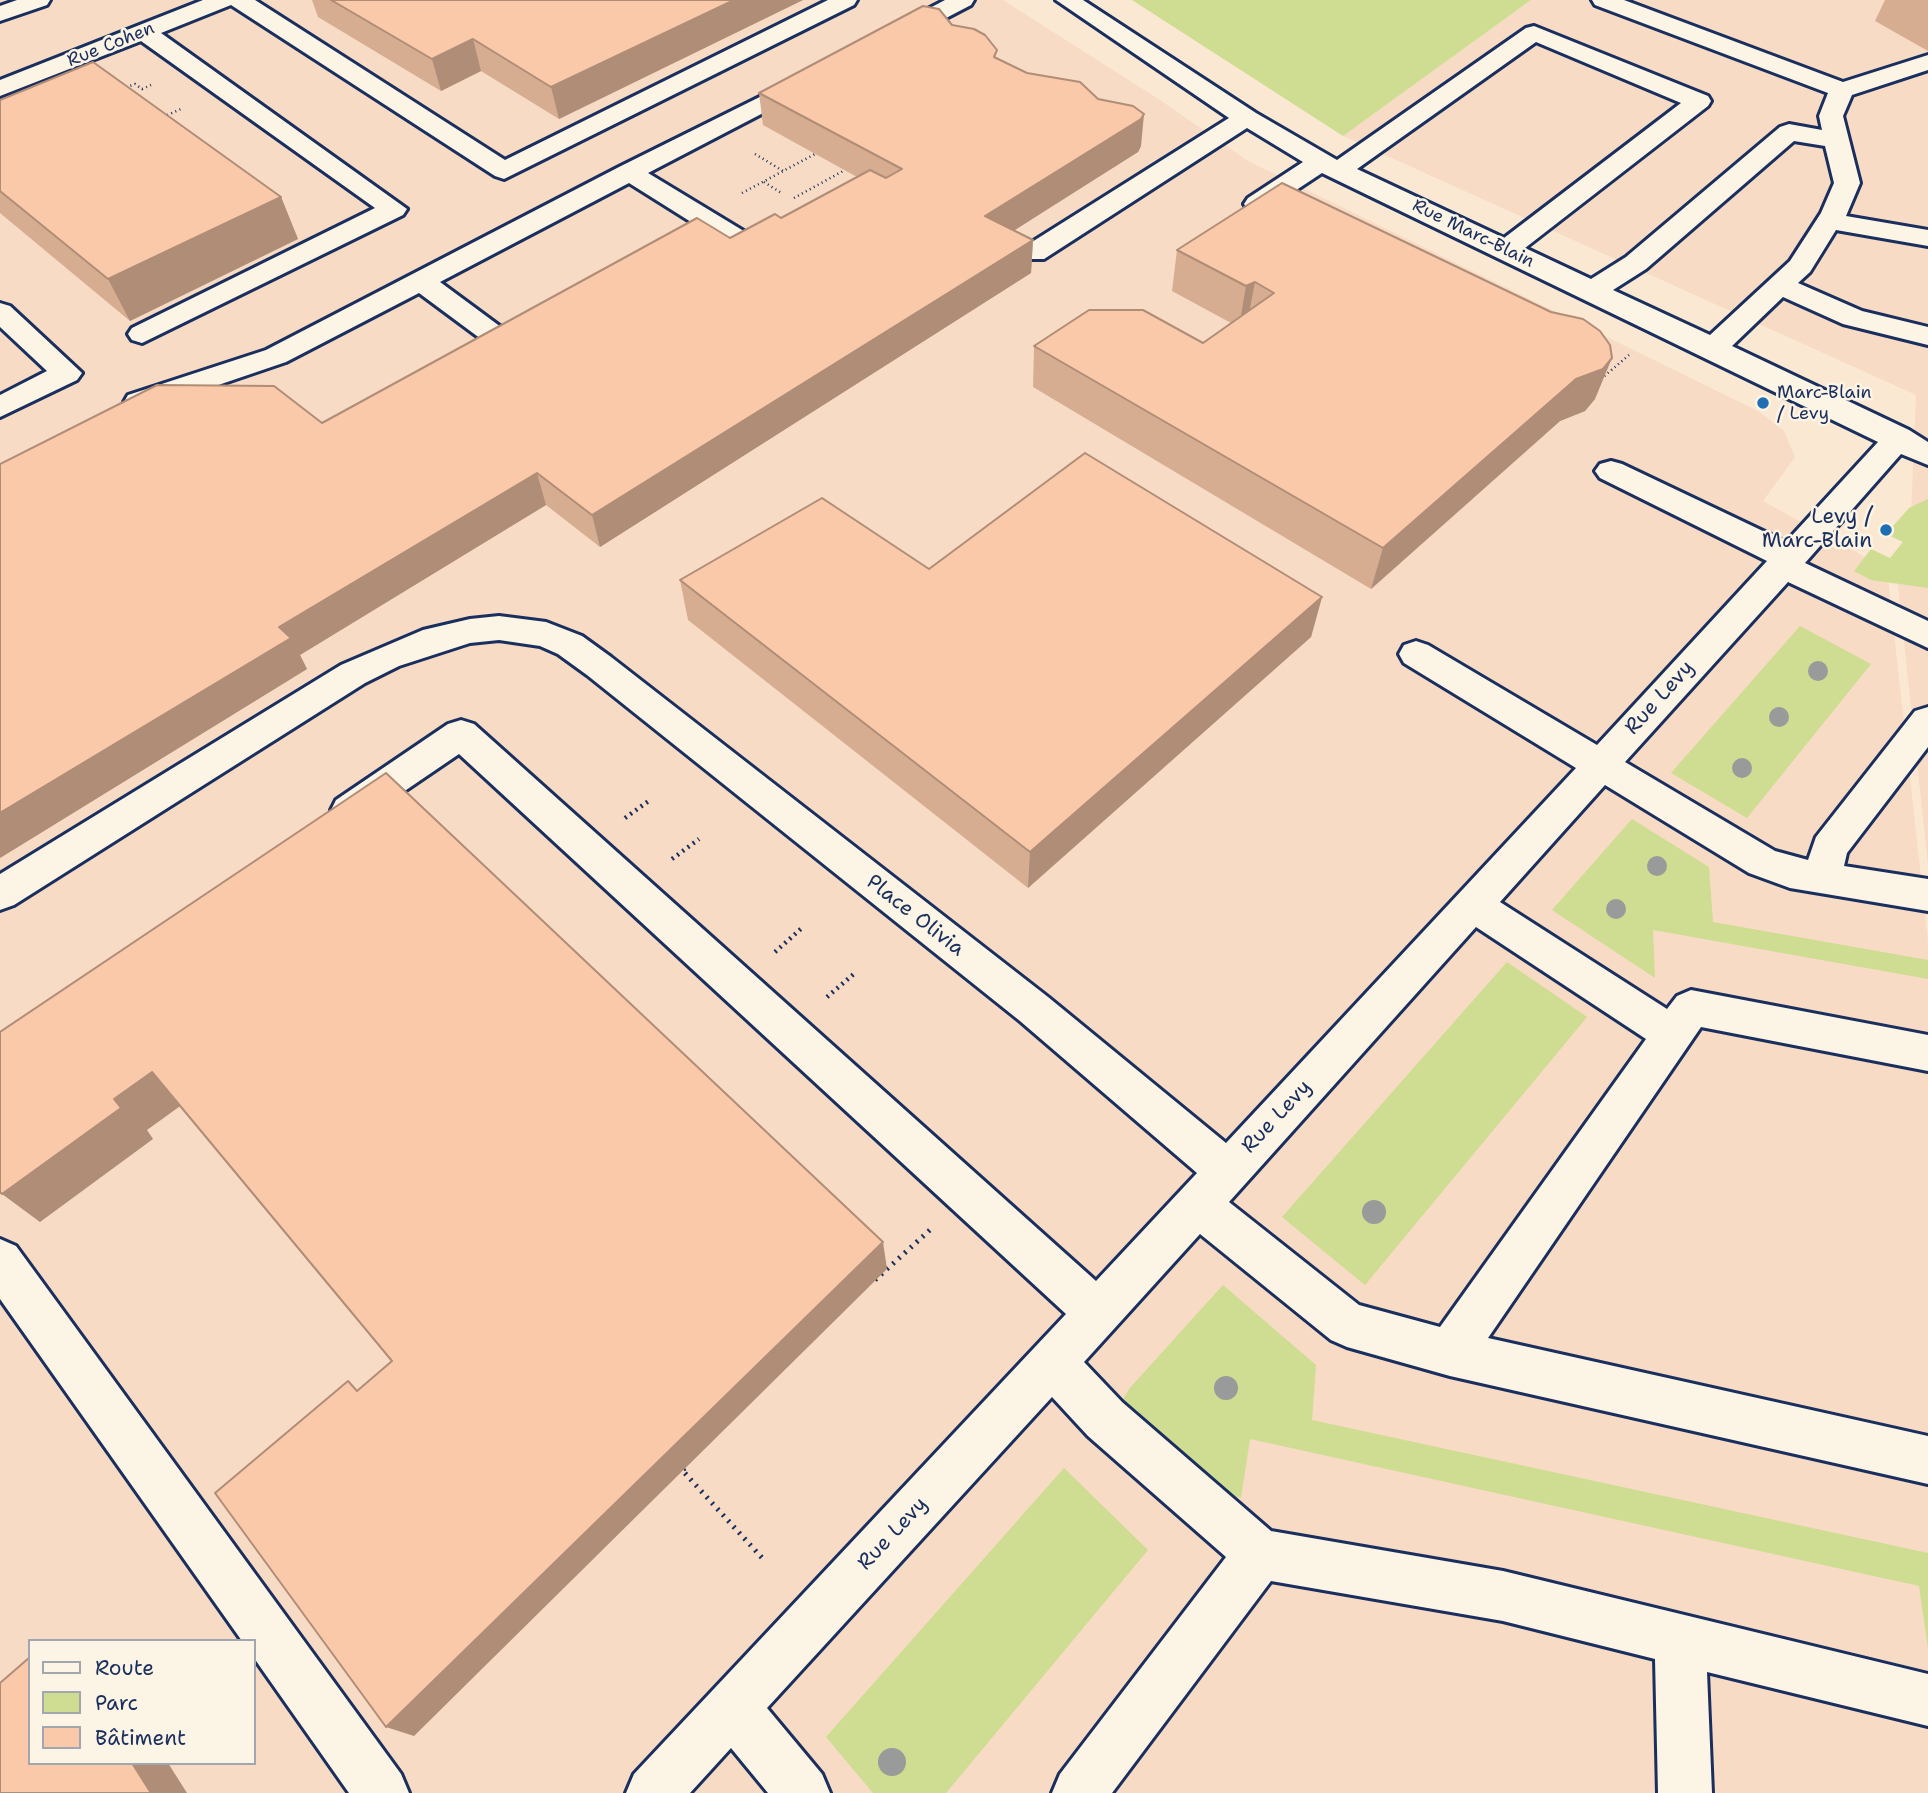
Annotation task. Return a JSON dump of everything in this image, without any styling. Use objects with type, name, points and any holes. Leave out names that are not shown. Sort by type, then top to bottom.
[{"type":"street","points":[[0,15],[39,0]]},
{"type":"street","name":"Rue Cohen","points":[[0,89],[223,0]]},
{"type":"street","points":[[239,0],[504,172],[846,0]]},
{"type":"street","points":[[869,49],[963,0]]},
{"type":"street","name":"Rue Marc-Blain","points":[[1067,0],[1247,118],[1330,166],[1713,348],[1918,441]]},
{"type":"street","points":[[1603,0],[1842,90],[1928,62]]},
{"type":"street","points":[[142,334],[394,209],[144,32]]},
{"type":"street","points":[[1257,204],[1330,166],[1534,33],[1699,101],[1506,250]]},
{"type":"street","points":[[117,414],[141,402],[276,356],[833,67]]},
{"type":"street","points":[[1713,348],[1800,266],[1829,221],[1847,183],[1831,116],[1842,90]]},
{"type":"street","points":[[1034,253],[1205,142],[1247,118]]},
{"type":"street","points":[[1592,291],[1636,263],[1789,132],[1838,141]]},
{"type":"street","points":[[628,172],[752,248],[798,222]]},
{"type":"street","points":[[1829,221],[1928,237]]},
{"type":"street","points":[[421,281],[518,353]]},
{"type":"street","points":[[1780,285],[1853,318],[1928,336]]},
{"type":"street","points":[[0,312],[67,373],[0,407]]},
{"type":"street","name":"Rue Levy","points":[[653,1793],[1052,1363],[1785,561],[1873,468],[1918,441]]},
{"type":"street","points":[[1611,471],[1785,561],[1921,623]]},
{"type":"street","name":"Place Olivia","points":[[0,894],[353,674],[399,652],[435,639],[499,628],[546,634],[570,645],[599,666],[1034,1009],[1227,1171]]},
{"type":"street","points":[[1416,654],[1598,766],[1762,862],[1790,872],[1928,895]]},
{"type":"street","points":[[1827,879],[1825,868],[1829,848],[1928,721]]},
{"type":"street","points":[[323,828],[461,734],[1097,1312]]},
{"type":"street","points":[[1472,904],[1673,1035]]},
{"type":"street","points":[[1450,1353],[1691,1008],[1928,1053]]},
{"type":"street","points":[[1197,1204],[1347,1324],[1450,1353],[1928,1460]]},
{"type":"street","points":[[0,1261],[382,1793]]},
{"type":"street","points":[[1052,1363],[1105,1419],[1260,1554],[1503,1596],[1928,1700]]},
{"type":"street","points":[[1079,1793],[1260,1554]]},
{"type":"street","points":[[1679,1638],[1685,1793]]},
{"type":"street","points":[[732,1707],[803,1793]]},
{"type":"path","points":[[122,89],[135,83],[142,89],[153,84]]},
{"type":"path","points":[[154,121],[176,111]]},
{"type":"path","points":[[751,199],[742,194],[815,154]]},
{"type":"path","points":[[763,182],[792,199],[845,170]]},
{"type":"path","points":[[1593,386],[1633,352]]},
{"type":"path","points":[[867,1288],[933,1227]]},
{"type":"path","points":[[692,1461],[682,1470],[764,1560]]},
{"type":"shaded area","points":[[0,0],[1003,0],[1160,100],[1248,161],[1758,411],[1784,431],[1795,457],[1763,501],[1887,569],[1928,941],[1928,1793],[0,1793]]},
{"type":"shaded area","points":[[1531,0],[1928,0],[1928,865],[1895,558],[1910,537],[1916,395],[1343,136]]},
{"type":"green space","points":[[1132,0],[1531,0],[1343,136]]},
{"type":"green space","points":[[1928,499],[1928,588],[1871,580],[1854,571],[1871,549],[1890,558],[1903,542],[1886,534],[1909,508]]},
{"type":"green space","points":[[1800,626],[1871,664],[1747,818],[1671,773]]},
{"type":"green space","points":[[1632,819],[1709,867],[1713,922],[1928,960],[1928,979],[1653,930],[1655,978],[1552,910]]},
{"type":"green space","points":[[1507,962],[1587,1017],[1365,1285],[1282,1217]]},
{"type":"green space","points":[[1223,1285],[1316,1365],[1312,1420],[1928,1553],[1928,1648],[1919,1586],[1250,1439],[1241,1498],[1201,1485],[1119,1407],[1129,1389]]},
{"type":"green space","points":[[1064,1468],[1148,1550],[946,1793],[873,1793],[826,1737]]},
{"type":"building","points":[[331,0],[734,0],[551,87],[473,39],[432,59]]},
{"type":"building","points":[[923,6],[939,9],[952,25],[974,29],[985,35],[997,50],[994,57],[1027,73],[1080,82],[1098,99],[1133,106],[1144,114],[1141,119],[985,216],[1033,240],[592,515],[537,473],[279,627],[291,638],[0,813],[0,464],[157,385],[274,386],[322,423],[697,218],[730,238],[775,214],[781,218],[870,170],[886,178],[902,169],[759,93]]},
{"type":"building","points":[[93,62],[281,197],[108,279],[0,191],[0,100]]},
{"type":"building","points":[[1282,183],[1551,312],[1583,319],[1600,331],[1610,345],[1612,358],[1603,369],[1576,379],[1383,548],[1034,346],[1089,310],[1143,310],[1203,343],[1274,293],[1255,282],[1246,286],[1177,250]]},
{"type":"building","points":[[1085,453],[1322,597],[1030,852],[680,580],[822,498],[929,569]]},
{"type":"building","points":[[386,773],[883,1242],[386,1727],[215,1493],[348,1381],[357,1391],[392,1361],[152,1072],[114,1099],[121,1108],[2,1194],[0,1032]]},
{"type":"building","points":[[28,1659],[28,1765],[133,1765],[151,1793],[0,1793],[0,1683]]},
{"type":"place","name":"Marc-Blain / Levy","points":[[1763,403]]},
{"type":"place","name":"Levy / Marc-Blain","points":[[1886,530]]}]
